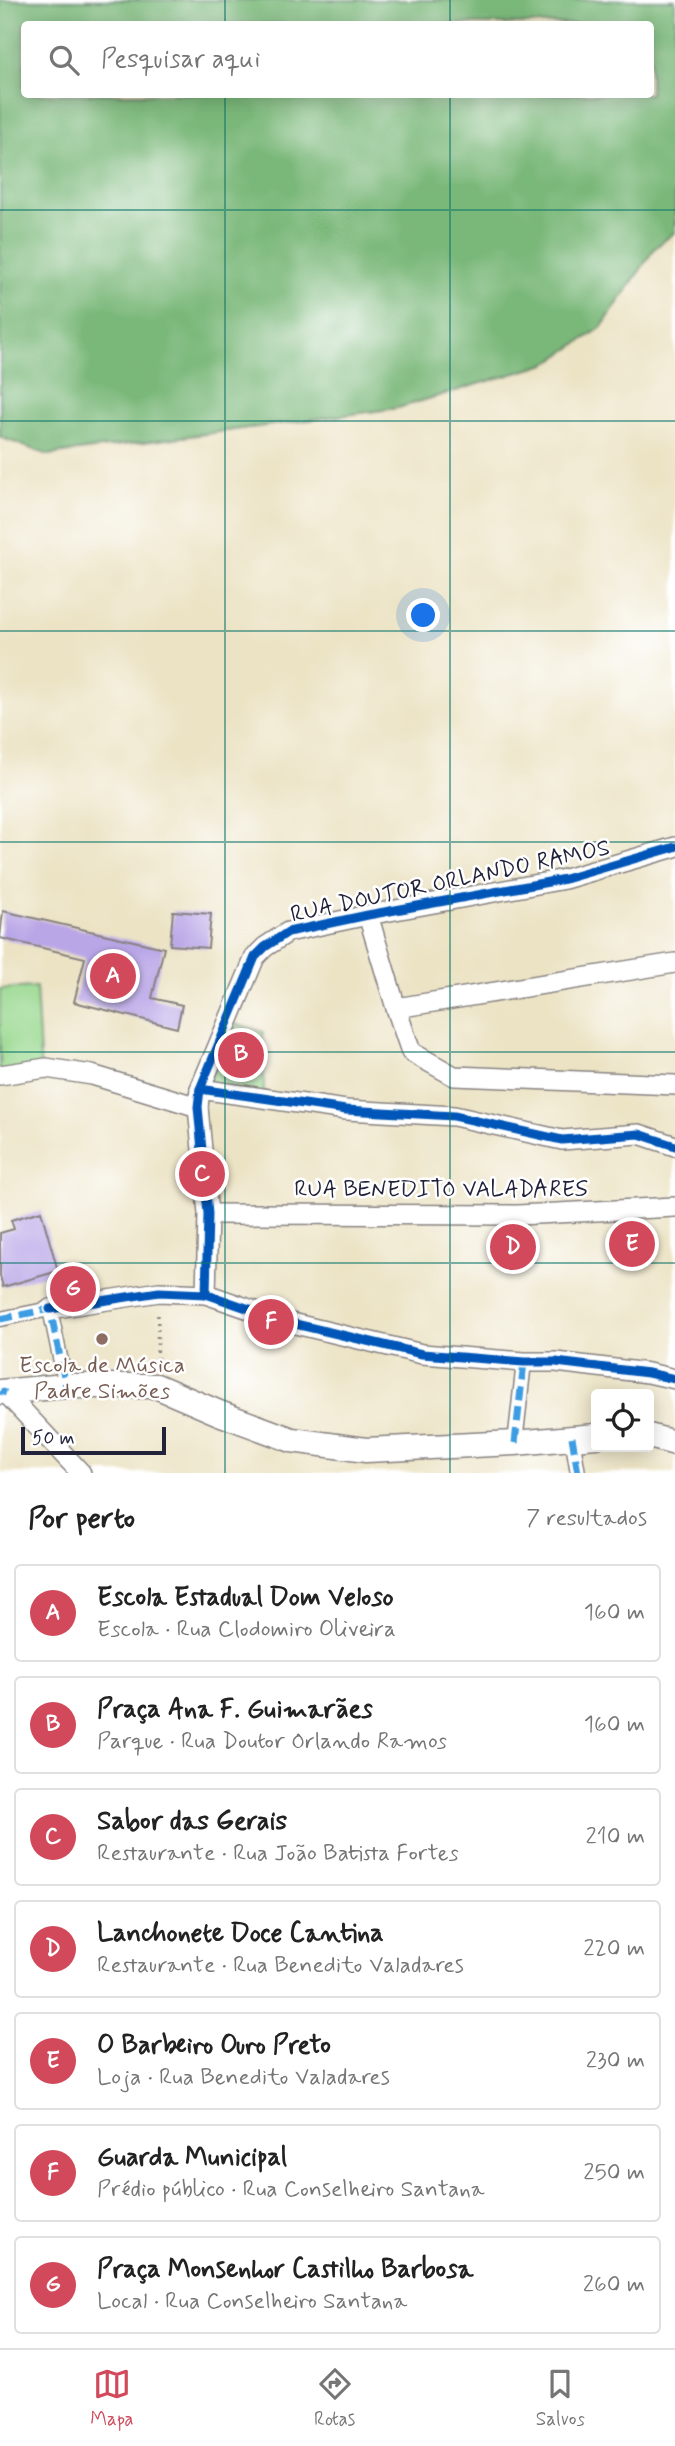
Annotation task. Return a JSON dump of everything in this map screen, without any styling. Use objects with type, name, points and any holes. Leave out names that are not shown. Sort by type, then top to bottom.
[{"type":"street","name":"RUA DOUTOR ORLANDO RAMOS","points":[[199,1098],[255,957],[288,932],[565,879],[675,847]]},
{"type":"street","points":[[368,915],[411,1052],[454,1076],[675,1085]]},
{"type":"street","points":[[396,1008],[675,963]]},
{"type":"street","points":[[0,1075],[46,1068],[199,1098],[454,1116],[562,1140],[639,1134],[675,1146]]},
{"type":"street","points":[[199,1098],[208,1214],[206,1294]]},
{"type":"street","name":"RUA BENEDITO VALADARES","points":[[208,1214],[518,1215],[675,1207]]},
{"type":"street","points":[[0,1320],[50,1309],[159,1292],[206,1294],[287,1322],[422,1354],[556,1362],[648,1373],[675,1379]]},
{"type":"street","points":[[50,1309],[66,1386]]},
{"type":"street","points":[[515,1443],[524,1362]]},
{"type":"street","points":[[2,1392],[66,1386],[156,1385],[219,1413],[292,1440],[366,1450],[515,1443],[584,1436],[578,1473]]},
{"type":"street","points":[[2,1392],[81,1473]]},
{"type":"street","points":[[654,1436],[675,1443]]},
{"type":"path","points":[[156,1385],[159,1292]]},
{"type":"green space","points":[[0,0],[675,0],[675,232],[655,248],[601,328],[546,364],[398,408],[48,455],[0,437]]},
{"type":"green space","points":[[36,987],[41,1075],[0,1078],[0,989]]},
{"type":"green space","points":[[236,1024],[263,1032],[264,1096],[206,1087]]},
{"type":"building","points":[[3,911],[164,948],[152,998],[182,1005],[177,1028],[74,1002],[85,958],[0,938]]},
{"type":"building","points":[[173,911],[211,914],[208,948],[170,945]]},
{"type":"building","points":[[41,1211],[58,1271],[3,1287],[0,1276],[0,1233],[14,1229],[11,1220]]},
{"type":"marked path","points":[[0,1319],[50,1309],[66,1386]]},
{"type":"marked path","points":[[515,1443],[524,1362]]},
{"type":"marked path","points":[[0,1391],[6,1393]]},
{"type":"marked path","points":[[572,1437],[578,1473]]},
{"type":"cycle path","points":[[206,1294],[208,1214],[198,1107],[200,1089],[255,957],[265,947],[288,932],[565,879],[675,847]]},
{"type":"cycle path","points":[[200,1089],[346,1110],[454,1116],[562,1140],[639,1134],[675,1146]]},
{"type":"cycle path","points":[[50,1309],[159,1292],[206,1294],[287,1322],[422,1354],[556,1362],[648,1373],[675,1379]]},
{"type":"place","name":"Escola Estadual Dom Veloso","points":[[113,976]]},
{"type":"place","name":"Praça Ana F. Guimarães","points":[[241,1055]]},
{"type":"place","name":"Sabor das Gerais","points":[[202,1174]]},
{"type":"place","name":"O Barbeiro Ouro Preto","points":[[632,1244]]},
{"type":"place","name":"Lanchonete Doce Cantina","points":[[513,1247]]},
{"type":"place","name":"Praça Monsenhor Castilho Barbosa","points":[[73,1289]]},
{"type":"place","name":"Guarda Municipal","points":[[271,1322]]},
{"type":"place","name":"Escola de Música Padre Simões","points":[[102,1339]]}]
